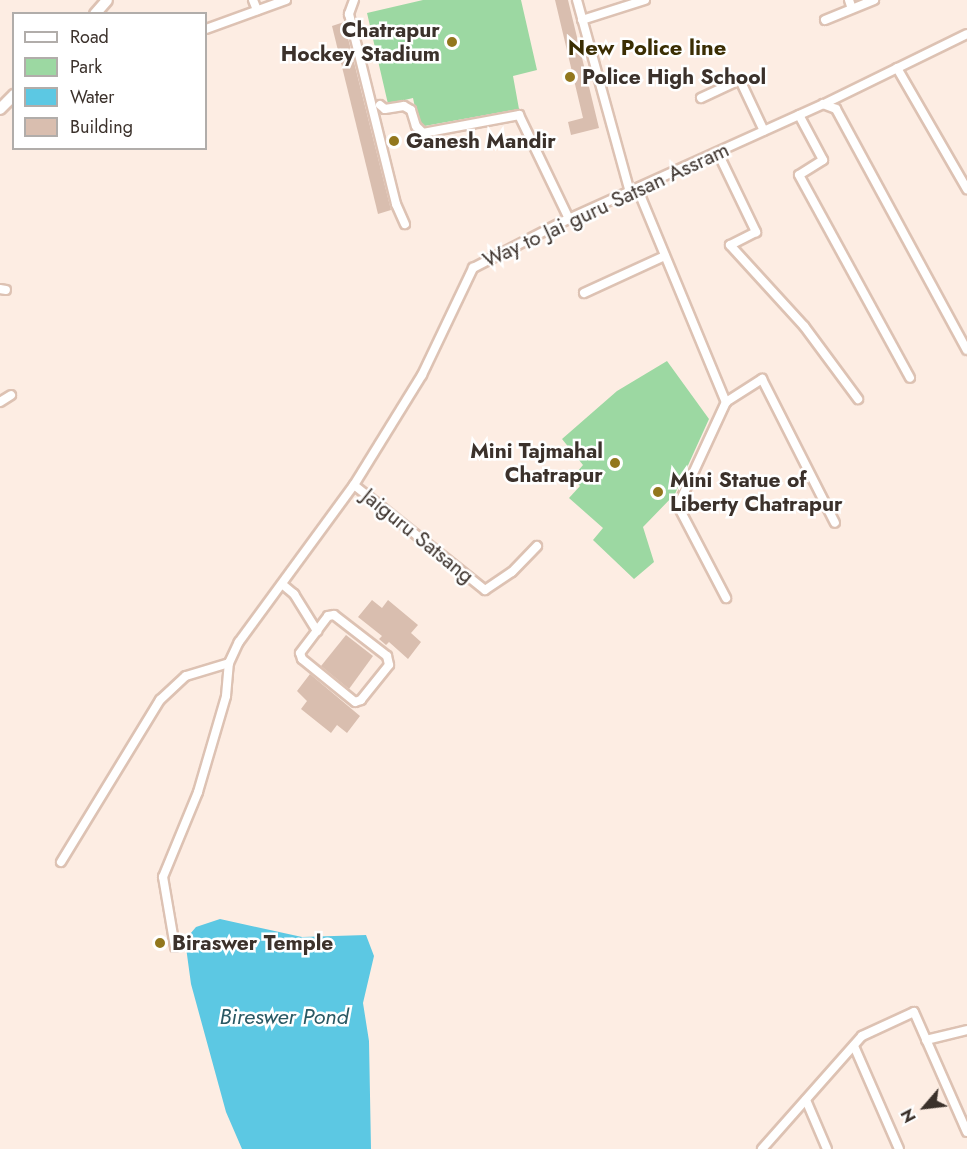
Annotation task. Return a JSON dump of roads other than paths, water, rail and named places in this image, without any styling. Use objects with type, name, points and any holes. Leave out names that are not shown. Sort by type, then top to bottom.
[{"type":"street","points":[[97,12],[107,0]]},
{"type":"street","points":[[253,0],[257,10]]},
{"type":"street","points":[[207,29],[286,0]]},
{"type":"street","points":[[354,0],[350,14],[396,204],[405,224]]},
{"type":"street","points":[[577,0],[634,192],[665,256],[726,402]]},
{"type":"street","points":[[582,20],[645,0]]},
{"type":"street","points":[[825,20],[851,4],[874,0]]},
{"type":"street","name":"Way to Jai guru Satsan Assram","points":[[175,947],[163,877],[198,792],[226,696],[230,663],[239,642],[354,485],[422,375],[473,268],[569,219],[634,192],[824,104],[967,34]]},
{"type":"street","points":[[897,68],[967,189]]},
{"type":"street","points":[[701,98],[740,80],[765,131]]},
{"type":"street","points":[[0,109],[12,97]]},
{"type":"street","points":[[824,104],[836,109],[967,350]]},
{"type":"street","points":[[380,105],[385,109],[404,106],[411,110],[416,126],[423,133],[519,115],[569,219]]},
{"type":"street","points":[[799,115],[823,160],[799,175],[910,378]]},
{"type":"street","points":[[718,153],[756,232],[730,245],[804,326],[858,399]]},
{"type":"street","points":[[584,293],[665,256]]},
{"type":"street","points":[[726,598],[678,506],[726,402],[762,379],[835,523]]},
{"type":"street","points":[[0,402],[11,395]]},
{"type":"street","name":"Jaiguru Satsang","points":[[354,485],[485,590],[512,572],[537,546]]},
{"type":"street","points":[[282,584],[294,594],[317,631]]},
{"type":"street","points":[[334,615],[387,656],[389,665],[361,700],[355,702],[302,659],[300,653],[317,631],[328,616],[334,615]]},
{"type":"street","points":[[60,862],[160,700],[186,676],[230,663]]},
{"type":"street","points":[[762,1149],[862,1036],[914,1012],[967,1132]]},
{"type":"street","points":[[926,1040],[967,1030]]},
{"type":"street","points":[[854,1046],[899,1149]]},
{"type":"street","points":[[806,1100],[827,1149]]},
{"type":"water","name":"Bireswer Pond","points":[[220,919],[302,937],[366,935],[374,956],[363,1003],[369,1041],[371,1149],[242,1149],[226,1112],[191,984],[185,940],[196,927]]},
{"type":"place","name":"Chatrapur Hockey Stadium","points":[[452,42]]},
{"type":"place","name":"Police High School","points":[[570,77]]},
{"type":"place","name":"Ganesh Mandir","points":[[394,141]]},
{"type":"place","name":"Mini Tajmahal Chatrapur","points":[[615,463]]},
{"type":"place","name":"Mini Statue of Liberty Chatrapur","points":[[658,492]]},
{"type":"place","name":"Biraswer Temple","points":[[160,943]]},
{"type":"district","name":"New Police line","points":[[647,48]]}]
